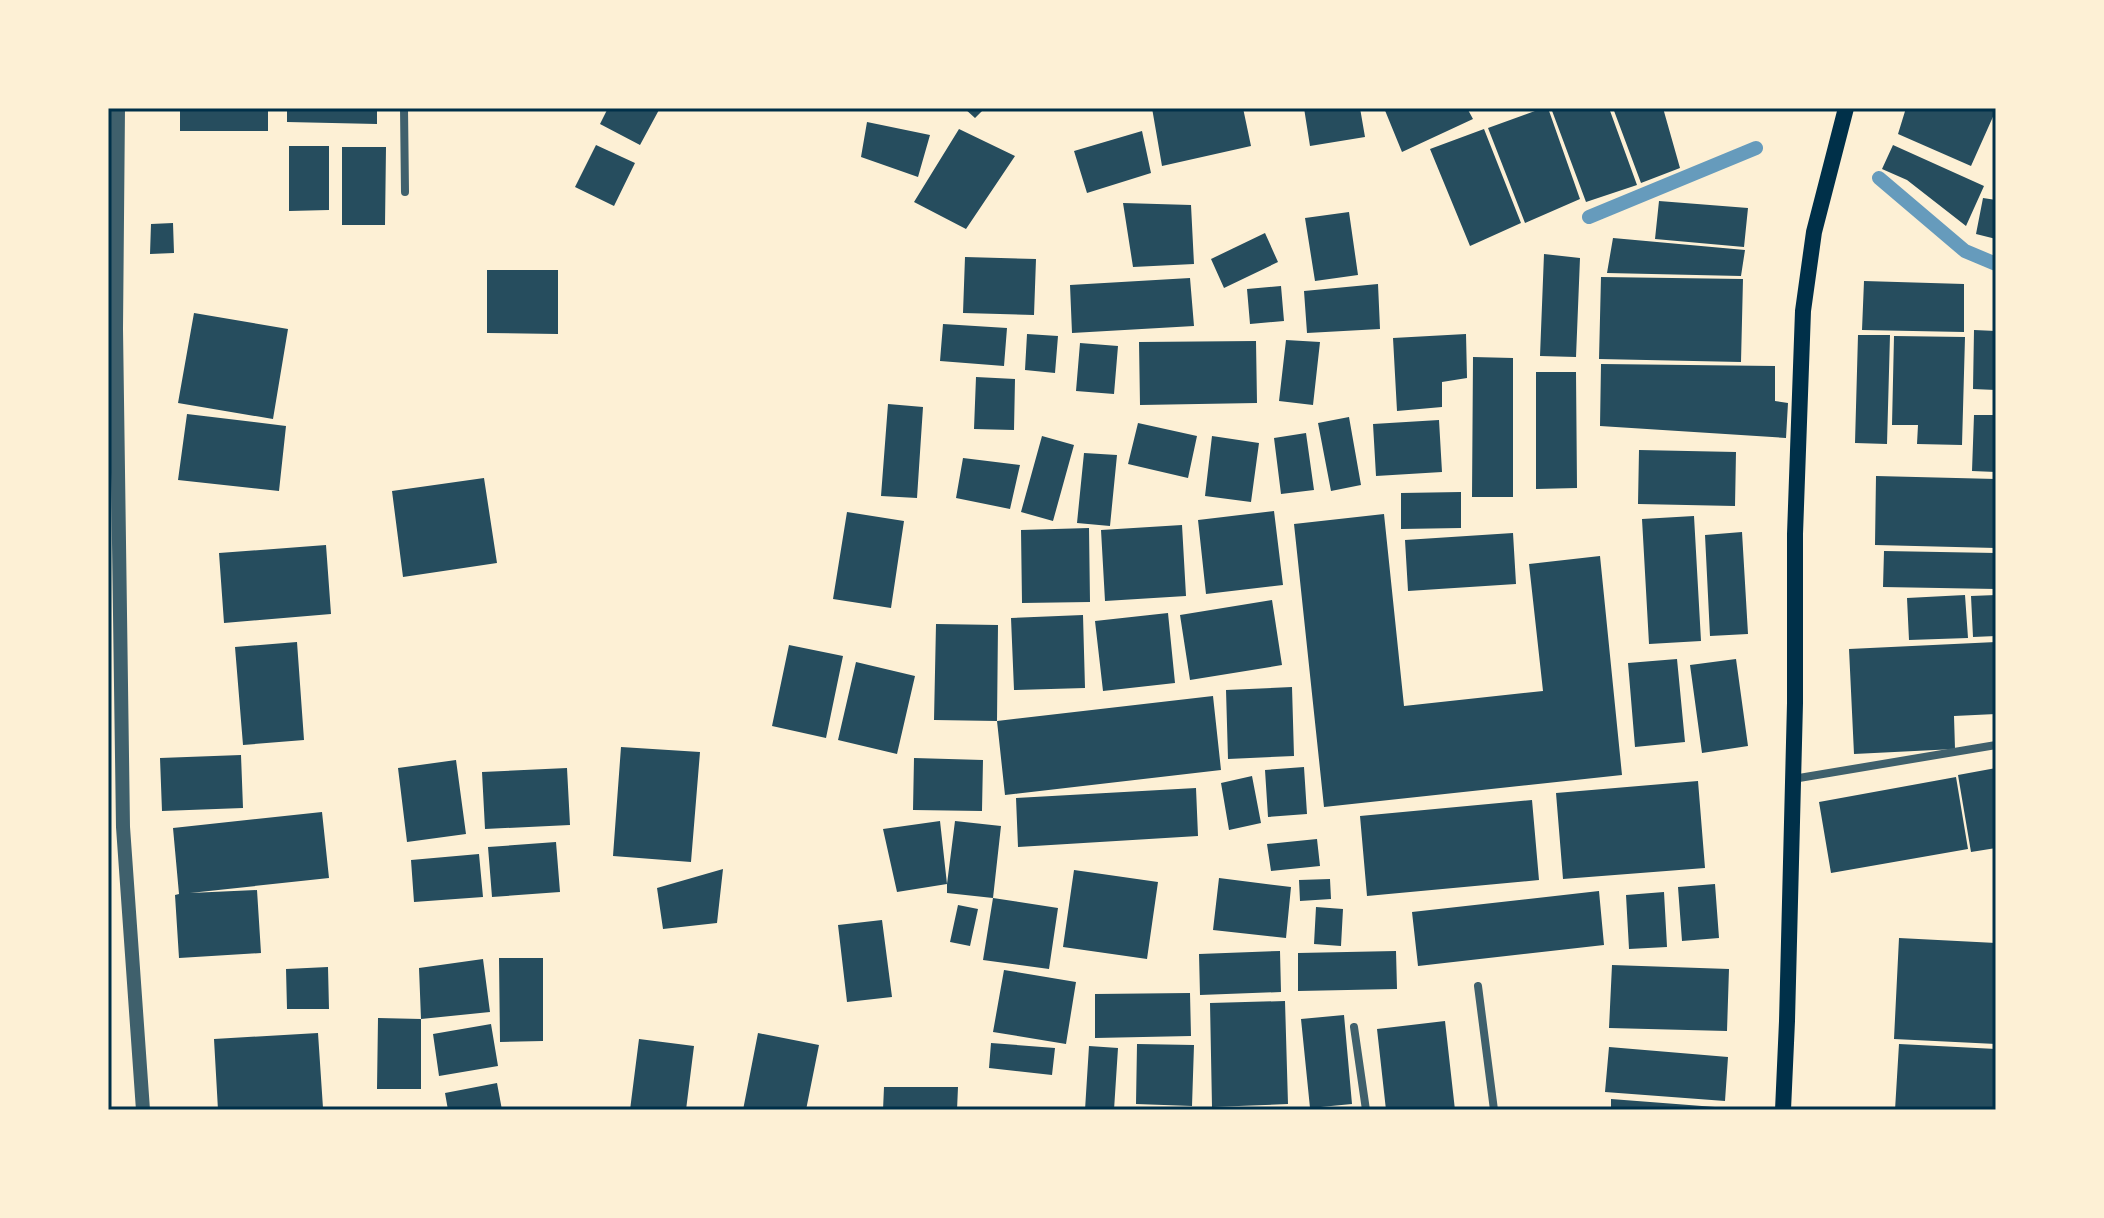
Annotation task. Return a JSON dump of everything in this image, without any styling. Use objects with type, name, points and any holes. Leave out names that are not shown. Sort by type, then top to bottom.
[{"type":"main road","points":[[1783,1110],[1793,779],[1795,534],[1803,311],[1814,232],[1846,108]]},
{"type":"street","points":[[118,108],[118,235],[112,328],[123,827],[143,1110]]},
{"type":"street","points":[[404,108],[405,192]]},
{"type":"street","points":[[1793,779],[1996,745]]},
{"type":"street","points":[[1478,986],[1494,1110]]},
{"type":"street","points":[[1354,1027],[1366,1110]]},
{"type":"building","points":[[180,108],[268,108],[268,131],[180,131]]},
{"type":"building","points":[[287,108],[377,108],[377,124],[287,122]]},
{"type":"building","points":[[608,108],[660,108],[640,145],[600,124]]},
{"type":"building","points":[[964,108],[985,108],[975,118]]},
{"type":"building","points":[[1152,108],[1243,108],[1251,146],[1162,166]]},
{"type":"building","points":[[1304,108],[1360,108],[1365,137],[1310,146]]},
{"type":"building","points":[[1384,108],[1467,108],[1473,119],[1402,152]]},
{"type":"building","points":[[1548,108],[1580,199],[1525,223],[1488,128]]},
{"type":"building","points":[[1551,108],[1609,108],[1637,185],[1586,202]]},
{"type":"building","points":[[1613,108],[1663,108],[1680,168],[1641,183]]},
{"type":"building","points":[[1906,108],[1996,110],[1971,166],[1898,134]]},
{"type":"building","points":[[867,122],[930,135],[918,177],[861,157]]},
{"type":"building","points":[[959,129],[1015,156],[966,229],[914,202]]},
{"type":"building","points":[[1484,129],[1521,223],[1470,246],[1430,149]]},
{"type":"building","points":[[1142,131],[1151,173],[1087,193],[1074,151]]},
{"type":"building","points":[[596,145],[635,163],[614,206],[575,187]]},
{"type":"building","points":[[1893,145],[1984,186],[1966,226],[1907,180],[1882,169]]},
{"type":"building","points":[[289,146],[329,146],[329,210],[289,211]]},
{"type":"building","points":[[342,147],[386,147],[385,225],[342,225]]},
{"type":"building","points":[[1983,198],[1996,200],[1996,239],[1976,234]]},
{"type":"building","points":[[1659,201],[1748,208],[1744,247],[1655,239]]},
{"type":"building","points":[[1123,203],[1191,205],[1194,264],[1133,267]]},
{"type":"building","points":[[1349,212],[1358,275],[1315,281],[1305,218]]},
{"type":"building","points":[[173,223],[174,253],[150,254],[151,224]]},
{"type":"building","points":[[1265,233],[1278,262],[1224,288],[1211,259]]},
{"type":"building","points":[[1613,238],[1745,250],[1741,276],[1607,273]]},
{"type":"building","points":[[1544,254],[1580,258],[1576,357],[1540,356]]},
{"type":"building","points":[[965,257],[1036,259],[1034,315],[963,313]]},
{"type":"building","points":[[487,270],[558,270],[558,334],[487,333]]},
{"type":"building","points":[[1601,277],[1743,279],[1741,362],[1599,359]]},
{"type":"building","points":[[1190,278],[1194,326],[1072,333],[1070,285]]},
{"type":"building","points":[[1864,281],[1964,284],[1964,332],[1862,330]]},
{"type":"building","points":[[1378,284],[1380,329],[1307,333],[1304,291]]},
{"type":"building","points":[[1281,286],[1284,321],[1250,324],[1247,289]]},
{"type":"building","points":[[194,313],[288,329],[273,419],[178,403]]},
{"type":"building","points":[[943,324],[1007,328],[1004,366],[940,361]]},
{"type":"building","points":[[1974,330],[1996,331],[1996,390],[1973,389]]},
{"type":"building","points":[[1027,334],[1058,336],[1055,373],[1025,370]]},
{"type":"building","points":[[1466,334],[1467,378],[1442,382],[1442,407],[1397,411],[1393,338]]},
{"type":"building","points":[[1858,335],[1890,335],[1887,444],[1855,443]]},
{"type":"building","points":[[1894,336],[1965,337],[1962,445],[1917,444],[1918,425],[1892,425]]},
{"type":"building","points":[[1286,340],[1320,342],[1313,405],[1279,401]]},
{"type":"building","points":[[1256,341],[1257,403],[1140,405],[1139,342]]},
{"type":"building","points":[[1080,343],[1118,346],[1114,394],[1076,391]]},
{"type":"building","points":[[1473,357],[1513,358],[1513,497],[1472,497]]},
{"type":"building","points":[[1601,364],[1775,366],[1775,401],[1788,403],[1786,438],[1600,426]]},
{"type":"building","points":[[1536,372],[1576,372],[1577,488],[1536,489]]},
{"type":"building","points":[[976,377],[1015,379],[1014,430],[974,429]]},
{"type":"building","points":[[888,404],[923,407],[917,498],[881,496]]},
{"type":"building","points":[[187,414],[286,426],[279,491],[178,480]]},
{"type":"building","points":[[1974,415],[1996,415],[1996,472],[1972,471]]},
{"type":"building","points":[[1349,417],[1361,485],[1331,491],[1318,423]]},
{"type":"building","points":[[1439,420],[1442,472],[1376,476],[1373,424]]},
{"type":"building","points":[[1138,423],[1197,436],[1188,478],[1128,464]]},
{"type":"building","points":[[1306,433],[1314,490],[1281,494],[1274,438]]},
{"type":"building","points":[[1042,436],[1074,445],[1053,521],[1021,512]]},
{"type":"building","points":[[1212,436],[1259,443],[1251,502],[1205,496]]},
{"type":"building","points":[[1639,450],[1736,452],[1735,506],[1638,504]]},
{"type":"building","points":[[1084,453],[1117,455],[1110,526],[1077,523]]},
{"type":"building","points":[[963,458],[1020,465],[1010,509],[956,498]]},
{"type":"building","points":[[1876,476],[1996,479],[1996,548],[1875,545]]},
{"type":"building","points":[[484,478],[497,563],[403,577],[392,491]]},
{"type":"building","points":[[1461,492],[1461,528],[1401,529],[1401,493]]},
{"type":"building","points":[[1274,511],[1283,585],[1206,594],[1198,520]]},
{"type":"building","points":[[847,512],[904,521],[891,608],[833,599]]},
{"type":"building","points":[[1384,514],[1404,706],[1543,691],[1529,564],[1600,556],[1622,775],[1324,807],[1294,524]]},
{"type":"building","points":[[1694,516],[1701,641],[1649,644],[1642,519]]},
{"type":"building","points":[[1182,525],[1186,596],[1105,601],[1101,530]]},
{"type":"building","points":[[1089,528],[1090,602],[1022,603],[1021,530]]},
{"type":"building","points":[[1742,532],[1748,634],[1710,636],[1705,535]]},
{"type":"building","points":[[1513,533],[1516,584],[1408,591],[1405,540]]},
{"type":"building","points":[[326,545],[331,614],[224,623],[219,553]]},
{"type":"building","points":[[1884,551],[1996,553],[1996,589],[1883,587]]},
{"type":"building","points":[[1965,595],[1968,638],[1909,640],[1907,598]]},
{"type":"building","points":[[1996,595],[1996,636],[1973,637],[1971,596]]},
{"type":"building","points":[[1272,600],[1282,665],[1190,680],[1180,615]]},
{"type":"building","points":[[1168,613],[1175,683],[1103,691],[1095,621]]},
{"type":"building","points":[[1083,615],[1085,688],[1014,690],[1011,618]]},
{"type":"building","points":[[936,624],[998,625],[997,721],[934,720]]},
{"type":"building","points":[[297,642],[304,740],[243,745],[235,647]]},
{"type":"building","points":[[1996,642],[1996,714],[1954,716],[1955,749],[1854,754],[1849,649]]},
{"type":"building","points":[[789,645],[843,656],[826,738],[772,726]]},
{"type":"building","points":[[1677,659],[1685,742],[1635,747],[1628,663]]},
{"type":"building","points":[[1736,659],[1748,746],[1702,753],[1690,665]]},
{"type":"building","points":[[856,662],[915,676],[897,754],[838,740]]},
{"type":"building","points":[[1292,687],[1294,756],[1228,759],[1226,690]]},
{"type":"building","points":[[1213,696],[1221,770],[1005,795],[997,721]]},
{"type":"building","points":[[621,747],[700,752],[691,862],[613,856]]},
{"type":"building","points":[[241,755],[243,808],[162,811],[160,758]]},
{"type":"building","points":[[914,758],[983,760],[982,811],[913,810]]},
{"type":"building","points":[[456,760],[466,834],[407,842],[398,768]]},
{"type":"building","points":[[1304,767],[1307,814],[1268,817],[1265,770]]},
{"type":"building","points":[[567,768],[570,825],[485,829],[482,772]]},
{"type":"building","points":[[1996,768],[1996,848],[1971,852],[1958,775]]},
{"type":"building","points":[[1252,776],[1261,823],[1229,830],[1221,783]]},
{"type":"building","points":[[1956,777],[1968,849],[1831,873],[1819,802]]},
{"type":"building","points":[[1698,781],[1705,868],[1563,879],[1556,793]]},
{"type":"building","points":[[1196,788],[1198,836],[1018,847],[1016,798]]},
{"type":"building","points":[[1532,800],[1539,880],[1367,896],[1360,816]]},
{"type":"building","points":[[322,812],[329,878],[190,893],[257,890],[261,953],[179,958],[175,895],[179,894],[173,828]]},
{"type":"building","points":[[940,821],[947,884],[897,892],[883,829]]},
{"type":"building","points":[[955,821],[1001,826],[993,898],[947,893]]},
{"type":"building","points":[[1317,839],[1320,866],[1271,871],[1267,844]]},
{"type":"building","points":[[556,842],[560,892],[492,897],[488,847]]},
{"type":"building","points":[[479,854],[483,897],[414,902],[411,860]]},
{"type":"building","points":[[723,869],[717,923],[663,929],[657,888]]},
{"type":"building","points":[[1074,870],[1158,882],[1147,959],[1063,947]]},
{"type":"building","points":[[1219,878],[1291,887],[1286,938],[1213,930]]},
{"type":"building","points":[[1330,879],[1331,899],[1300,901],[1299,880]]},
{"type":"building","points":[[1715,884],[1719,938],[1682,941],[1678,887]]},
{"type":"building","points":[[1599,891],[1604,945],[1418,966],[1412,912]]},
{"type":"building","points":[[1664,892],[1667,947],[1629,949],[1626,895]]},
{"type":"building","points":[[993,898],[1058,908],[1049,969],[983,960]]},
{"type":"building","points":[[958,905],[978,909],[970,946],[950,942]]},
{"type":"building","points":[[1316,907],[1343,909],[1341,946],[1314,944]]},
{"type":"building","points":[[882,920],[892,997],[847,1002],[838,925]]},
{"type":"building","points":[[1899,938],[1996,943],[1996,1044],[1894,1039]]},
{"type":"building","points":[[1280,951],[1281,992],[1200,995],[1199,954]]},
{"type":"building","points":[[1396,951],[1397,989],[1298,991],[1298,953]]},
{"type":"building","points":[[499,958],[543,958],[543,1041],[500,1042]]},
{"type":"building","points":[[483,959],[490,1012],[421,1019],[419,968]]},
{"type":"building","points":[[1612,965],[1729,969],[1727,1031],[1609,1028]]},
{"type":"building","points":[[328,967],[329,1009],[287,1009],[286,969]]},
{"type":"building","points":[[1004,970],[1076,982],[1066,1044],[993,1032]]},
{"type":"building","points":[[1190,993],[1191,1036],[1095,1038],[1095,994]]},
{"type":"building","points":[[1285,1001],[1288,1104],[1212,1107],[1210,1003]]},
{"type":"building","points":[[1344,1015],[1352,1104],[1310,1108],[1301,1019]]},
{"type":"building","points":[[378,1018],[421,1019],[421,1089],[377,1089]]},
{"type":"building","points":[[1445,1021],[1455,1110],[1386,1110],[1377,1029]]},
{"type":"building","points":[[491,1024],[498,1066],[439,1076],[433,1034]]},
{"type":"building","points":[[318,1033],[323,1108],[218,1110],[214,1039]]},
{"type":"building","points":[[758,1033],[819,1045],[806,1110],[743,1110]]},
{"type":"building","points":[[639,1039],[694,1046],[686,1110],[630,1110]]},
{"type":"building","points":[[991,1043],[1055,1048],[1052,1075],[989,1068]]},
{"type":"building","points":[[1137,1044],[1194,1045],[1192,1106],[1136,1104]]},
{"type":"building","points":[[1899,1044],[1996,1049],[1996,1110],[1895,1110]]},
{"type":"building","points":[[1089,1046],[1118,1048],[1114,1110],[1085,1110]]},
{"type":"building","points":[[1609,1047],[1728,1057],[1725,1101],[1605,1092]]},
{"type":"building","points":[[497,1083],[502,1110],[448,1110],[445,1093]]},
{"type":"building","points":[[884,1087],[958,1087],[957,1110],[883,1110]]},
{"type":"building","points":[[1611,1099],[1728,1108],[1728,1110],[1611,1110]]},
{"type":"waterway","points":[[1589,217],[1756,148]]},
{"type":"waterway","points":[[1879,178],[1965,251],[1996,264]]}]
